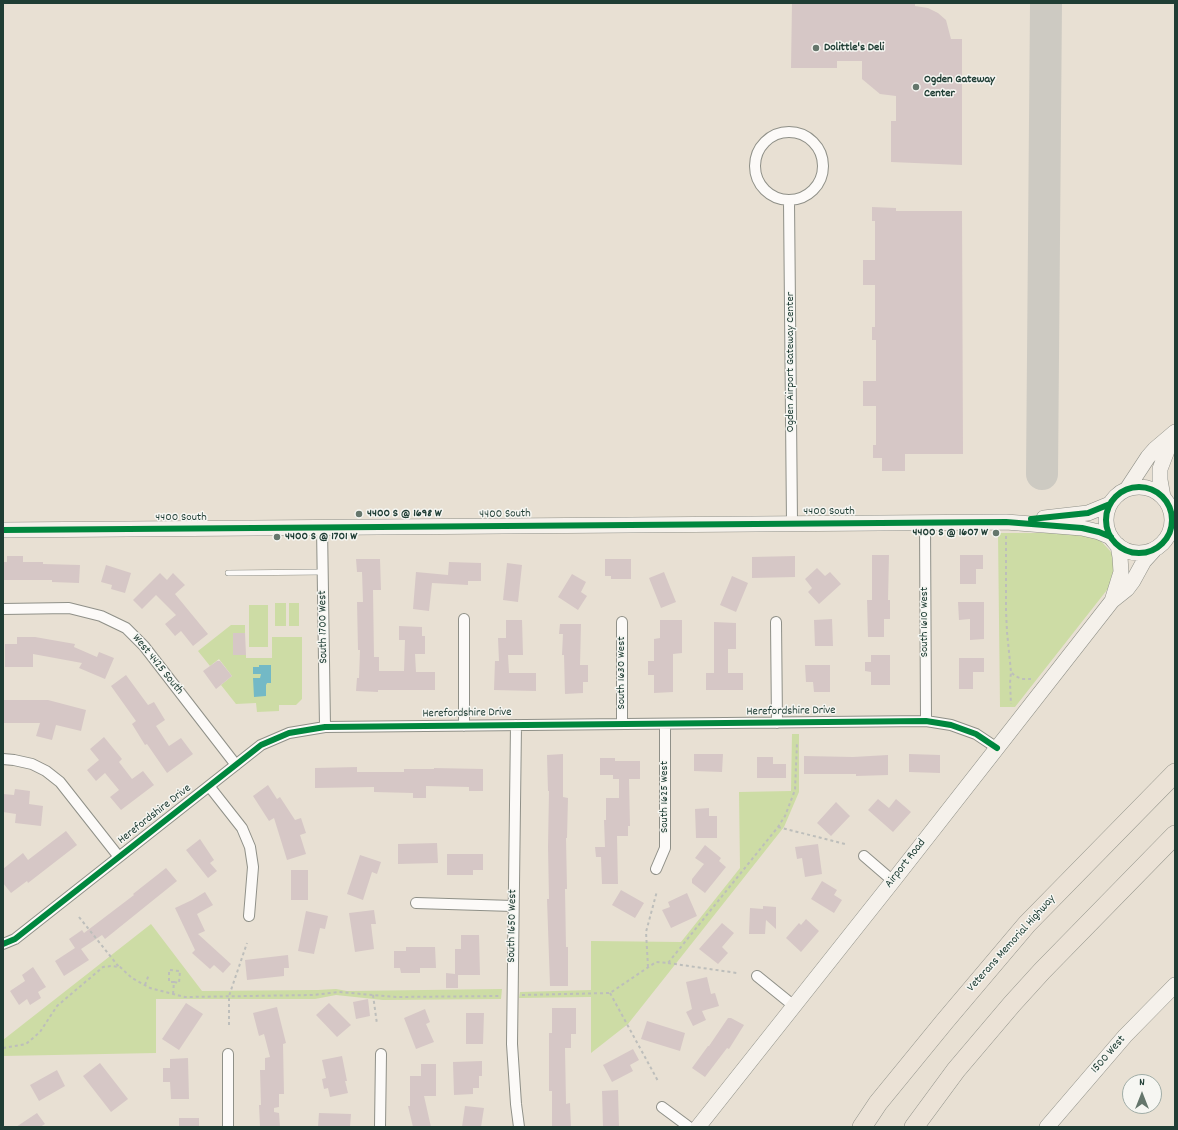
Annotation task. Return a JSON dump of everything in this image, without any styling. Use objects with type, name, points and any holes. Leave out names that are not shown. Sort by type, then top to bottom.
[{"type":"highway","name":"Veterans Memorial Highway","points":[[862,1127],[878,1103],[1027,924],[1175,773]]},
{"type":"highway","points":[[914,1127],[956,1070],[1012,1004],[1175,835]]},
{"type":"street","points":[[784,132],[800,134],[813,141],[820,150],[824,162],[823,174],[816,189],[806,196],[789,201],[777,199],[767,193],[760,185],[756,174],[755,162],[758,151],[765,142],[773,136],[784,132]]},
{"type":"street","name":"Ogden Airport Gateway Center","points":[[789,201],[792,523]]},
{"type":"street","points":[[1174,433],[1160,469],[1160,480],[1173,518],[1172,535],[1162,545],[1154,550],[1137,554],[1126,551],[1114,541],[1107,528],[1106,521],[1110,504],[1118,495],[1127,489],[1155,449],[1174,433]]},
{"type":"street","points":[[1127,489],[1138,487],[1146,488],[1156,492],[1169,503]]},
{"type":"street","name":"4400 South","points":[[1006,529],[1088,513],[1110,504]]},
{"type":"street","name":"4400 South","points":[[3,530],[925,522],[1006,529],[1082,528],[1099,532],[1114,541]]},
{"type":"street","name":"South 1610 West","points":[[925,522],[926,721]]},
{"type":"street","name":"South 1700 West","points":[[322,528],[326,727]]},
{"type":"street","name":"Airport Road","points":[[1112,601],[1121,572],[1120,557],[1114,541]]},
{"type":"street","name":"Airport Road","points":[[698,1127],[1112,601],[1127,590],[1144,562],[1154,550]]},
{"type":"street","name":"West 4425 South","points":[[3,609],[69,608],[101,616],[126,628],[144,646],[236,765]]},
{"type":"street","points":[[464,619],[464,726]]},
{"type":"street","name":"South 1630 West","points":[[622,622],[622,724]]},
{"type":"street","points":[[776,622],[777,723]]},
{"type":"street","name":"Herefordshire Drive","points":[[3,944],[15,939],[261,746],[289,733],[326,727],[926,721],[951,725],[976,734],[997,748]]},
{"type":"street","name":"South 1625 West","points":[[656,870],[665,848],[665,724]]},
{"type":"street","name":"South 1650 West","points":[[516,725],[512,1044],[519,1127]]},
{"type":"street","points":[[3,759],[32,764],[46,771],[60,782],[119,857]]},
{"type":"street","points":[[209,786],[242,828],[250,847],[253,867],[248,916]]},
{"type":"street","points":[[864,856],[893,881]]},
{"type":"street","points":[[416,903],[513,906]]},
{"type":"street","points":[[757,976],[794,1006]]},
{"type":"street","name":"1500 West","points":[[1047,1127],[1125,1036],[1175,985]]},
{"type":"street","points":[[228,1054],[228,1127]]},
{"type":"street","points":[[380,1127],[381,1054]]},
{"type":"street","points":[[662,1107],[689,1127]]},
{"type":"lane","points":[[228,573],[323,572]]},
{"type":"path","points":[[1006,529],[1006,611],[1011,672],[1011,704]]},
{"type":"path","points":[[1011,672],[1015,676],[1022,679],[1031,679]]},
{"type":"path","points":[[668,963],[778,827],[785,816],[796,790],[796,743]]},
{"type":"path","points":[[778,827],[844,844]]},
{"type":"path","points":[[648,967],[646,932],[657,891]]},
{"type":"path","points":[[79,917],[112,959],[132,978],[150,988],[173,994],[185,996],[314,995],[339,992],[396,997],[500,996]]},
{"type":"path","points":[[229,1026],[229,996],[247,943]]},
{"type":"path","points":[[111,966],[112,959]]},
{"type":"path","points":[[521,995],[610,993],[656,962],[737,973]]},
{"type":"path","points":[[3,1048],[26,1044],[40,1032],[57,1006],[103,967],[120,967]]},
{"type":"path","points":[[170,970],[180,971],[179,983],[174,982],[169,982],[170,970]]},
{"type":"path","points":[[145,985],[149,974]]},
{"type":"path","points":[[173,994],[174,982]]},
{"type":"path","points":[[610,993],[658,1081]]},
{"type":"path","points":[[373,995],[377,1024]]},
{"type":"green space","points":[[998,533],[1082,533],[1100,540],[1111,552],[1114,559],[1114,581],[1015,707],[1000,707]]},
{"type":"green space","points":[[275,603],[286,603],[286,626],[275,626]]},
{"type":"green space","points":[[289,603],[299,603],[299,626],[289,626]]},
{"type":"green space","points":[[249,605],[268,605],[268,647],[249,647]]},
{"type":"green space","points":[[231,625],[245,625],[245,633],[233,633],[233,655],[246,655],[246,658],[272,658],[272,637],[302,637],[302,699],[296,705],[279,705],[279,711],[257,712],[256,703],[236,704],[221,685],[232,676],[219,659],[210,666],[198,651]]},
{"type":"green space","points":[[792,734],[799,734],[799,792],[784,827],[628,1024],[591,1053],[591,997],[519,998],[520,992],[591,990],[591,941],[681,942],[740,868],[739,792],[791,791]]},
{"type":"green space","points":[[151,924],[202,991],[502,989],[501,999],[383,1000],[336,995],[315,999],[156,999],[156,1053],[3,1056],[3,1040]]},
{"type":"water","points":[[259,665],[271,665],[271,683],[267,683],[266,685],[266,696],[254,697],[253,678],[260,678],[261,674],[253,674],[253,667],[259,667]]},
{"type":"building","name":"Ogden Gateway Center","points":[[792,3],[915,3],[915,6],[928,8],[938,13],[946,20],[951,39],[962,39],[962,165],[891,162],[891,121],[896,121],[896,96],[880,94],[862,79],[862,61],[837,61],[837,68],[791,68]]},
{"type":"building","points":[[872,207],[896,208],[896,211],[962,211],[963,454],[905,454],[905,471],[882,471],[882,458],[873,458],[873,445],[876,445],[876,406],[863,406],[863,381],[876,381],[876,340],[872,340],[872,327],[875,327],[875,285],[863,285],[863,260],[875,260],[875,221],[872,221]]},
{"type":"building","points":[[872,555],[889,555],[888,600],[890,600],[890,619],[884,619],[884,637],[868,637],[867,600],[872,600]]},
{"type":"building","points":[[960,555],[983,555],[983,569],[976,569],[976,584],[960,584]]},
{"type":"building","points":[[7,556],[23,556],[23,562],[80,565],[79,583],[52,582],[52,580],[3,580],[3,562],[7,562]]},
{"type":"building","points":[[795,556],[795,577],[752,578],[752,557]]},
{"type":"building","points":[[356,559],[380,559],[381,590],[373,590],[374,657],[379,657],[379,671],[404,671],[405,640],[399,640],[399,626],[422,627],[422,636],[425,636],[425,654],[415,654],[416,672],[435,672],[435,690],[378,690],[378,692],[356,691],[357,678],[359,678],[360,650],[358,650],[357,602],[363,602],[362,572],[357,572]]},
{"type":"building","points":[[605,559],[631,559],[631,579],[611,579],[611,576],[605,576]]},
{"type":"building","points":[[449,562],[481,563],[481,581],[468,581],[468,585],[432,583],[429,611],[413,609],[416,572],[448,575]]},
{"type":"building","points":[[507,563],[522,565],[518,602],[503,600]]},
{"type":"building","points":[[106,565],[131,573],[125,593],[111,589],[112,585],[101,582]]},
{"type":"building","points":[[817,568],[825,576],[830,572],[841,584],[819,604],[808,592],[812,588],[805,579]]},
{"type":"building","points":[[664,572],[676,602],[661,608],[649,578]]},
{"type":"building","points":[[160,573],[167,580],[173,573],[185,585],[175,594],[208,634],[193,646],[181,631],[175,636],[165,624],[176,615],[156,595],[142,609],[133,600]]},
{"type":"building","points":[[572,574],[586,582],[581,592],[587,596],[578,610],[558,597]]},
{"type":"building","points":[[732,576],[748,583],[736,612],[720,605]]},
{"type":"building","points":[[958,602],[984,602],[984,639],[970,640],[970,619],[959,620]]},
{"type":"building","points":[[832,619],[833,646],[815,646],[814,620]]},
{"type":"building","points":[[506,620],[522,620],[523,655],[508,655],[509,673],[536,673],[536,691],[494,690],[495,661],[499,661],[498,638],[506,638]]},
{"type":"building","points":[[660,620],[682,620],[682,653],[673,654],[673,692],[654,693],[654,675],[648,675],[648,661],[654,661],[654,639],[660,638]]},
{"type":"building","points":[[714,622],[736,623],[736,649],[728,649],[728,673],[743,673],[743,690],[706,690],[706,673],[714,673]]},
{"type":"building","points":[[560,624],[581,624],[580,665],[588,665],[588,682],[583,682],[583,693],[565,694],[564,655],[562,655],[563,634],[559,634]]},
{"type":"building","points":[[233,633],[245,633],[246,655],[233,655]]},
{"type":"building","points":[[17,637],[35,637],[75,644],[74,647],[97,657],[99,652],[114,658],[105,679],[79,668],[82,663],[33,654],[33,667],[5,667],[5,644],[17,644]]},
{"type":"building","points":[[871,655],[890,655],[890,685],[871,685],[871,672],[865,671],[865,662],[871,662]]},
{"type":"building","points":[[959,658],[984,658],[984,672],[973,672],[973,689],[959,689]]},
{"type":"building","points":[[217,661],[220,661],[232,676],[216,689],[203,671]]},
{"type":"building","points":[[805,665],[830,665],[830,692],[814,692],[813,682],[806,682]]},
{"type":"building","points":[[126,675],[148,705],[154,702],[165,720],[156,726],[169,746],[181,738],[193,754],[167,773],[147,744],[145,745],[132,724],[136,721],[111,686]]},
{"type":"building","points":[[3,700],[48,700],[86,710],[81,731],[56,725],[52,740],[36,736],[40,723],[3,723]]},
{"type":"building","points":[[104,737],[122,759],[119,762],[132,779],[143,771],[154,785],[121,810],[110,797],[119,790],[105,773],[96,781],[87,770],[99,760],[90,749]]},
{"type":"building","points":[[563,754],[563,797],[568,798],[566,838],[567,889],[565,889],[566,947],[568,947],[568,986],[550,986],[547,899],[549,899],[549,791],[547,755]]},
{"type":"building","points":[[694,754],[723,754],[722,772],[694,771]]},
{"type":"building","points":[[909,754],[940,755],[940,773],[909,772]]},
{"type":"building","points":[[888,755],[888,775],[856,776],[856,774],[804,774],[804,756],[853,757]]},
{"type":"building","points":[[757,757],[773,757],[773,764],[786,764],[786,778],[757,778]]},
{"type":"building","points":[[600,758],[615,758],[615,761],[640,761],[640,779],[629,779],[630,826],[628,826],[628,836],[617,836],[618,884],[602,884],[601,857],[596,857],[595,847],[605,847],[604,820],[606,820],[606,798],[619,798],[619,779],[613,779],[613,775],[600,775]]},
{"type":"building","points":[[357,767],[357,772],[404,772],[404,769],[434,768],[483,769],[483,791],[469,791],[469,787],[426,786],[426,798],[413,798],[413,793],[374,792],[374,787],[315,788],[315,768]]},
{"type":"building","points":[[268,785],[277,799],[280,797],[295,820],[301,818],[306,833],[300,835],[306,854],[287,860],[274,818],[269,821],[253,796]]},
{"type":"building","points":[[15,789],[30,791],[29,804],[43,806],[41,826],[15,823],[16,814],[3,812],[3,794],[14,795]]},
{"type":"building","points":[[878,799],[889,808],[896,799],[911,812],[893,832],[868,810]]},
{"type":"building","points":[[836,802],[850,816],[831,836],[817,823]]},
{"type":"building","points":[[709,808],[709,816],[717,816],[717,838],[696,838],[695,809]]},
{"type":"building","points":[[66,831],[77,845],[28,883],[27,881],[11,893],[3,883],[3,869],[23,853],[28,860]]},
{"type":"building","points":[[200,839],[214,860],[210,863],[217,871],[208,878],[186,850]]},
{"type":"building","points":[[437,843],[438,863],[398,864],[398,844]]},
{"type":"building","points":[[818,844],[822,874],[805,877],[802,858],[797,859],[795,847]]},
{"type":"building","points":[[705,845],[721,858],[719,861],[726,867],[705,893],[692,883],[692,879],[704,864],[695,858]]},
{"type":"building","points":[[447,854],[483,854],[483,870],[473,870],[473,875],[447,875]]},
{"type":"building","points":[[360,855],[381,862],[377,874],[372,872],[363,900],[347,894]]},
{"type":"building","points":[[166,868],[177,881],[105,939],[102,935],[81,949],[89,960],[64,976],[55,961],[75,948],[69,939],[82,930],[84,933],[134,895],[133,894]]},
{"type":"building","points":[[291,870],[308,870],[308,900],[291,900]]},
{"type":"building","points":[[822,881],[837,890],[834,895],[842,900],[834,913],[811,899]]},
{"type":"building","points":[[621,890],[644,903],[635,918],[612,905]]},
{"type":"building","points":[[205,892],[213,905],[197,914],[205,931],[198,934],[231,964],[223,973],[214,965],[210,969],[192,953],[195,950],[175,908]]},
{"type":"building","points":[[687,893],[697,916],[671,928],[662,910],[670,907],[668,902]]},
{"type":"building","points":[[763,906],[776,907],[776,929],[766,920],[765,934],[749,934],[750,908],[763,909]]},
{"type":"building","points":[[374,910],[376,924],[371,924],[374,949],[355,952],[349,913]]},
{"type":"building","points":[[306,911],[328,916],[325,929],[320,928],[314,954],[298,951]]},
{"type":"building","points":[[806,919],[819,931],[801,952],[786,938],[799,923],[801,925]]},
{"type":"building","points":[[722,923],[734,933],[722,947],[728,953],[718,964],[699,949]]},
{"type":"building","points":[[461,935],[479,935],[480,975],[458,975],[458,988],[446,988],[446,973],[455,974],[455,949],[461,949]]},
{"type":"building","points":[[406,947],[435,947],[436,968],[420,968],[420,973],[401,973],[400,968],[394,968],[394,951],[406,951]]},
{"type":"building","points":[[288,955],[289,968],[284,968],[284,976],[247,980],[245,960]]},
{"type":"building","points":[[33,967],[46,987],[38,992],[41,998],[30,1005],[27,999],[19,1005],[10,991],[25,981],[22,975]]},
{"type":"building","points":[[707,977],[711,994],[715,993],[719,1006],[702,1011],[706,1020],[693,1026],[686,1012],[692,1009],[686,982]]},
{"type":"building","points":[[368,999],[370,1016],[356,1019],[353,1002]]},
{"type":"building","points":[[186,1003],[203,1014],[179,1050],[162,1039]]},
{"type":"building","points":[[329,1003],[351,1025],[337,1037],[316,1015]]},
{"type":"building","points":[[277,1007],[286,1043],[283,1044],[284,1094],[279,1094],[279,1107],[274,1108],[274,1112],[279,1113],[280,1127],[260,1127],[260,1070],[265,1070],[265,1058],[270,1057],[264,1034],[259,1036],[253,1013]]},
{"type":"building","points":[[552,1008],[576,1008],[576,1034],[571,1034],[571,1048],[565,1048],[566,1104],[570,1103],[571,1127],[552,1127],[552,1091],[549,1091],[549,1033],[552,1033]]},
{"type":"building","points":[[425,1009],[430,1022],[426,1024],[434,1042],[416,1049],[404,1018]]},
{"type":"building","points":[[466,1013],[484,1013],[483,1044],[466,1044]]},
{"type":"building","points":[[728,1018],[731,1018],[744,1025],[729,1049],[727,1048],[705,1077],[692,1068]]},
{"type":"building","points":[[647,1021],[685,1033],[680,1051],[641,1039]]},
{"type":"building","points":[[633,1049],[639,1060],[630,1065],[633,1071],[612,1082],[603,1065]]},
{"type":"building","points":[[342,1056],[348,1093],[330,1097],[328,1088],[324,1089],[322,1079],[326,1078],[322,1060]]},
{"type":"building","points":[[188,1058],[189,1099],[171,1099],[170,1082],[163,1082],[163,1068],[170,1068],[170,1059]]},
{"type":"building","points":[[482,1061],[482,1076],[479,1076],[479,1088],[473,1088],[473,1094],[454,1095],[453,1062]]},
{"type":"building","points":[[100,1063],[128,1099],[111,1112],[83,1076]]},
{"type":"building","points":[[421,1064],[436,1064],[436,1096],[424,1096],[431,1127],[413,1127],[408,1106],[410,1106],[410,1076],[421,1076]]},
{"type":"building","points":[[57,1070],[65,1086],[39,1101],[30,1085]]},
{"type":"building","points":[[618,1090],[619,1127],[603,1127],[602,1091]]},
{"type":"building","points":[[465,1106],[484,1108],[481,1127],[462,1127]]},
{"type":"building","points":[[37,1113],[45,1124],[40,1127],[16,1127]]},
{"type":"building","points":[[319,1113],[351,1114],[350,1127],[318,1127]]},
{"type":"building","points":[[179,1118],[199,1118],[199,1127],[179,1127]]},
{"type":"taxiway","points":[[1042,474],[1046,3]]},
{"type":"cycle path","points":[[1133,487],[1145,487],[1157,492],[1167,502],[1172,514],[1172,520],[1170,533],[1157,548],[1145,553],[1133,553],[1121,548],[1111,538],[1106,526],[1106,514],[1111,502],[1121,492],[1133,487]]},
{"type":"cycle path","points":[[1031,519],[1088,513],[1110,504]]},
{"type":"cycle path","points":[[3,530],[1006,522],[1082,528],[1099,532],[1111,537]]},
{"type":"cycle path","points":[[3,944],[15,939],[261,745],[289,733],[325,727],[926,721],[951,725],[976,734],[997,748]]},
{"type":"place","name":"Dolittle's Deli","points":[[816,48]]},
{"type":"place","name":"Ogden Gateway Center","points":[[916,87]]},
{"type":"place","name":"4400 S @ 1698 W","points":[[359,514]]},
{"type":"place","name":"4400 S @ 1607 W","points":[[996,533]]},
{"type":"place","name":"4400 S @ 1701 W","points":[[277,537]]}]
